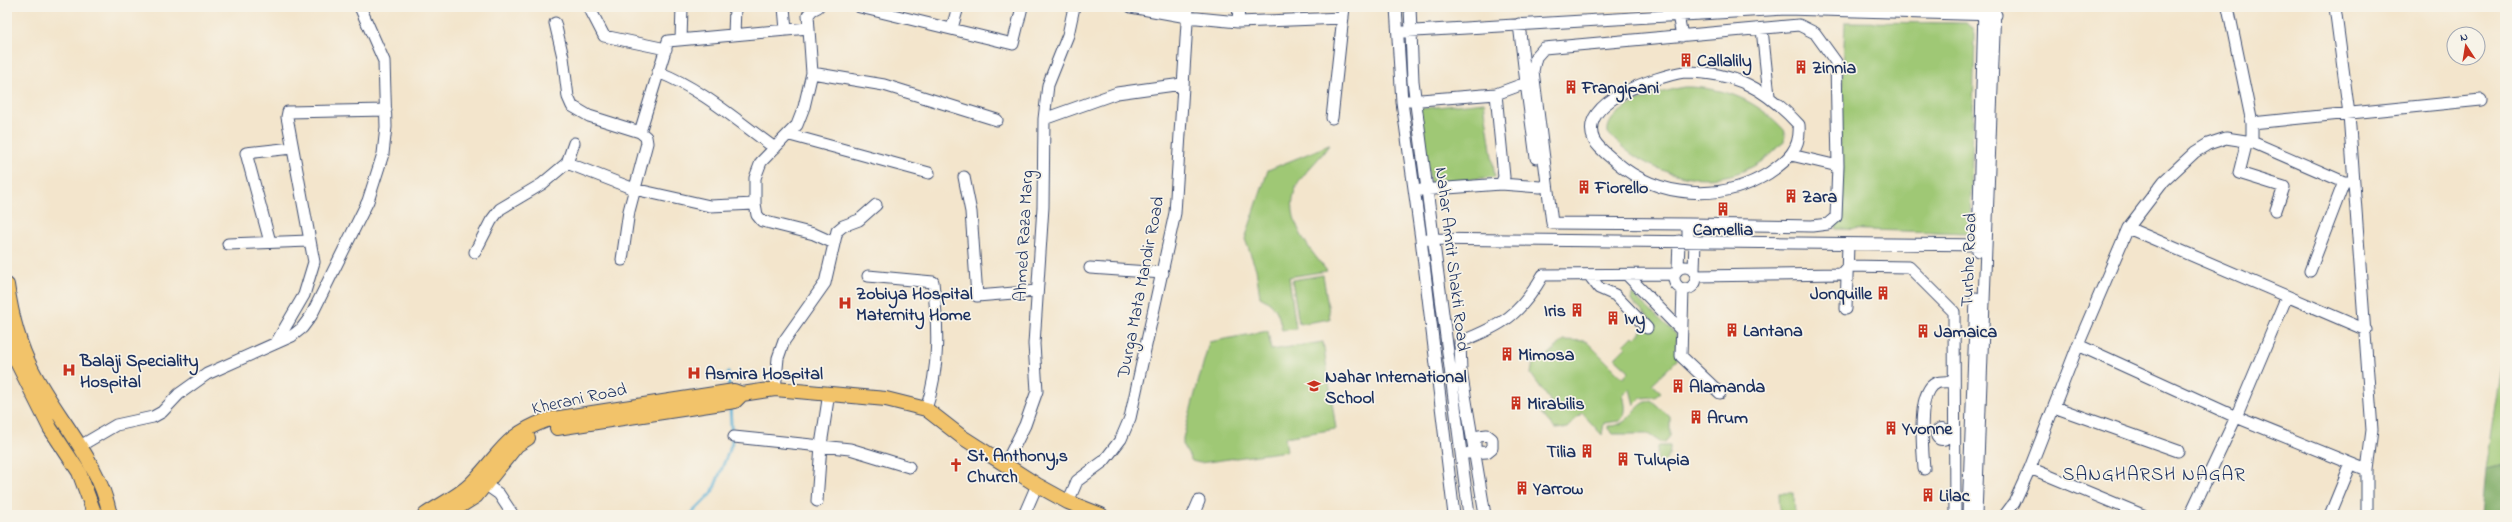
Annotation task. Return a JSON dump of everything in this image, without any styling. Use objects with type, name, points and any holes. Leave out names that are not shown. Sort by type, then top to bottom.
[{"type":"main road","points":[[7,285],[18,334],[32,370],[99,475],[110,515]]},
{"type":"main road","points":[[7,342],[50,428],[79,472],[95,515]]},
{"type":"main road","name":"Kherani Road","points":[[446,515],[476,496],[481,481],[504,444],[534,425],[611,409],[732,396],[775,389],[886,399],[926,409],[962,437],[1037,485],[1068,502],[1102,515]]},
{"type":"main road","name":"Kherani Road","points":[[425,515],[470,485],[481,481]]},
{"type":"street","points":[[80,446],[116,425],[153,417],[162,412],[179,394],[207,374],[297,332],[311,316],[368,201],[383,154],[386,110],[384,62],[360,7]]},
{"type":"street","points":[[588,7],[604,36],[666,49]]},
{"type":"street","points":[[681,40],[682,7]]},
{"type":"street","points":[[734,35],[735,7]]},
{"type":"street","points":[[784,7],[786,30]]},
{"type":"street","points":[[818,7],[812,10],[808,15],[812,73],[804,107],[797,125],[790,135],[761,162],[756,178],[755,204],[757,215],[762,221],[814,234],[834,243]]},
{"type":"street","points":[[860,7],[880,8],[1013,44],[1022,7]]},
{"type":"street","points":[[952,28],[958,7]]},
{"type":"street","name":"Ahmed Raza Marg","points":[[1005,465],[1025,425],[1036,397],[1034,344],[1043,207],[1044,119],[1048,88],[1068,35],[1074,7]]},
{"type":"street","points":[[1132,7],[1187,12],[1238,22],[1344,12],[1332,118]]},
{"type":"street","points":[[1238,22],[1240,7]]},
{"type":"street","name":"Nahar Amrit Shakti Road","points":[[1396,7],[1402,102],[1415,191],[1454,515]]},
{"type":"street","name":"Nahar Amrit Shakti Road","points":[[1410,7],[1416,100],[1451,341],[1461,451],[1469,515]]},
{"type":"street","points":[[2228,7],[2252,123],[2250,142],[2239,173],[2284,187],[2276,210]]},
{"type":"street","points":[[2335,7],[2349,114],[2349,182],[2366,330],[2372,430],[2367,470],[2367,515]]},
{"type":"street","points":[[1398,32],[1786,9],[1996,11]]},
{"type":"street","points":[[1968,515],[1975,433],[1982,245],[1984,11]]},
{"type":"street","name":"Turbhe Road","points":[[1982,245],[1996,11]]},
{"type":"street","name":"Durga Mata Mandir Road","points":[[1068,502],[1077,481],[1104,461],[1121,439],[1130,418],[1175,213],[1187,12]]},
{"type":"street","points":[[1678,15],[1682,36]]},
{"type":"street","points":[[555,23],[563,57],[568,97],[572,106],[589,116],[640,132],[646,137],[647,143],[634,189],[622,260]]},
{"type":"street","points":[[1519,24],[1545,228]]},
{"type":"street","points":[[1799,25],[1814,33],[1836,62],[1838,166],[1836,217],[1828,224],[1812,226],[1552,223],[1532,71],[1536,57],[1544,48],[1762,29],[1799,25]]},
{"type":"street","points":[[640,132],[668,41],[808,28]]},
{"type":"street","points":[[1762,29],[1769,96]]},
{"type":"street","points":[[658,72],[684,82],[703,94],[775,148]]},
{"type":"street","points":[[1684,72],[1720,75],[1738,80],[1769,96],[1799,125],[1800,139],[1791,155],[1772,170],[1745,184],[1728,190],[1691,192],[1655,185],[1638,178],[1609,156],[1594,140],[1594,121],[1601,110],[1631,88],[1666,75],[1684,72]]},
{"type":"street","points":[[812,73],[884,85],[997,120]]},
{"type":"street","points":[[1402,102],[1496,94],[1526,83]]},
{"type":"street","points":[[1044,119],[1117,93],[1182,84]]},
{"type":"street","points":[[1496,94],[1504,176],[1501,184]]},
{"type":"street","points":[[2252,123],[2481,100]]},
{"type":"street","points":[[276,343],[304,295],[314,262],[292,148],[287,116],[288,112],[386,110]]},
{"type":"street","points":[[1406,126],[1419,123]]},
{"type":"street","points":[[790,135],[929,173]]},
{"type":"street","points":[[2005,515],[2014,503],[2030,468],[2078,345],[2128,228],[2164,181],[2195,152],[2208,144],[2226,138],[2250,142],[2349,182]]},
{"type":"street","points":[[475,252],[491,221],[500,209],[542,184],[567,163],[574,143]]},
{"type":"street","points":[[270,242],[246,153],[292,148]]},
{"type":"street","points":[[1791,155],[1838,166]]},
{"type":"street","points":[[567,163],[634,189],[710,206],[755,204]]},
{"type":"street","points":[[964,177],[971,212],[977,296],[1037,290]]},
{"type":"street","points":[[2310,271],[2349,182]]},
{"type":"street","points":[[1415,191],[1501,184],[1540,187]]},
{"type":"street","points":[[775,389],[778,358],[784,341],[825,283],[837,231],[843,226],[859,220],[876,205]]},
{"type":"street","points":[[1687,241],[1695,273],[1693,286],[1683,289],[1676,285],[1676,271],[1687,241],[1688,224]]},
{"type":"street","points":[[2128,228],[2366,330]]},
{"type":"street","points":[[1421,240],[1435,238],[1982,245]]},
{"type":"street","points":[[228,244],[309,241]]},
{"type":"street","points":[[1846,309],[1848,244]]},
{"type":"street","points":[[1485,515],[1461,371],[1460,342],[1488,331],[1511,318],[1530,298],[1543,275],[1627,275],[1676,271],[1688,266],[1695,273],[1841,274],[1848,266],[1909,267],[1954,312],[1954,382],[1951,433],[1955,515]]},
{"type":"street","points":[[1090,268],[1163,273]]},
{"type":"street","points":[[1589,275],[1599,288],[1614,294],[1647,328]]},
{"type":"street","points":[[1627,275],[1680,329]]},
{"type":"street","points":[[868,276],[933,282],[937,318],[937,347],[932,392],[926,409]]},
{"type":"street","points":[[1683,289],[1680,329],[1681,356],[1720,394]]},
{"type":"street","points":[[2190,515],[2236,416],[2287,296]]},
{"type":"street","points":[[2078,345],[2236,416],[2367,470]]},
{"type":"street","points":[[1924,470],[1923,399],[1926,392],[1936,382],[1954,382]]},
{"type":"street","points":[[817,502],[821,445],[829,393]]},
{"type":"street","points":[[2054,407],[2178,451]]},
{"type":"street","points":[[1951,433],[1975,433]]},
{"type":"street","points":[[1975,433],[1976,515]]},
{"type":"street","points":[[734,437],[850,448],[910,467]]},
{"type":"street","points":[[1446,456],[1475,448]]},
{"type":"street","points":[[2330,515],[2351,464]]},
{"type":"street","points":[[2030,468],[2143,515]]},
{"type":"street","points":[[481,481],[499,494],[513,515]]},
{"type":"street","points":[[1024,515],[1037,485]]},
{"type":"street","points":[[1193,515],[1199,501]]},
{"type":"street","points":[[2014,503],[2015,515]]},
{"type":"green space","points":[[1567,7],[1639,7],[1566,10]]},
{"type":"green space","points":[[1845,22],[1966,23],[1973,28],[1975,34],[1970,233],[1836,229]]},
{"type":"green space","points":[[1685,87],[1728,93],[1752,104],[1775,120],[1785,131],[1784,141],[1765,159],[1743,171],[1720,177],[1695,178],[1671,173],[1648,164],[1627,150],[1608,133],[1609,124],[1616,115],[1626,108],[1651,96]]},
{"type":"green space","points":[[1484,102],[1495,177],[1430,183],[1418,109]]},
{"type":"green space","points":[[1329,145],[1300,180],[1294,192],[1293,205],[1294,217],[1304,240],[1327,271],[1289,277],[1296,329],[1282,330],[1276,310],[1270,303],[1260,297],[1256,269],[1245,239],[1268,170]]},
{"type":"green space","points":[[1323,275],[1330,319],[1299,324],[1292,280]]},
{"type":"green space","points":[[1632,294],[1676,334],[1677,360],[1652,384],[1661,392],[1655,397],[1641,398],[1634,405],[1630,389],[1623,394],[1625,411],[1623,418],[1620,421],[1604,423],[1602,435],[1582,413],[1567,428],[1555,429],[1539,411],[1551,402],[1531,374],[1533,362],[1546,357],[1564,340],[1586,341],[1623,378],[1629,371],[1615,358],[1626,347],[1624,345],[1633,336],[1635,338],[1652,320],[1631,301]]},
{"type":"green space","points":[[1268,331],[1271,350],[1323,342],[1336,429],[1285,437],[1287,451],[1200,463],[1192,461],[1183,446],[1183,438],[1209,342]]},
{"type":"green space","points":[[2505,341],[2505,465],[2485,469]]},
{"type":"green space","points":[[1651,400],[1670,417],[1670,436],[1665,442],[1660,442],[1648,434],[1613,434],[1608,429],[1608,426],[1622,423],[1640,406]]},
{"type":"green space","points":[[1659,446],[1670,446],[1670,450],[1667,458],[1658,467],[1657,448]]},
{"type":"green space","points":[[2505,465],[2505,515],[2481,515],[2485,469]]},
{"type":"green space","points":[[1779,493],[1794,493],[1795,515],[1780,515]]},
{"type":"waterway","points":[[728,372],[729,388]]},
{"type":"waterway","points":[[690,515],[712,493],[732,443],[730,406]]},
{"type":"place","name":"Callalily","points":[[1686,60]]},
{"type":"place","name":"Zinnia","points":[[1801,67]]},
{"type":"place","name":"Frangipani","points":[[1571,87]]},
{"type":"place","name":"Fiorello","points":[[1584,187]]},
{"type":"place","name":"Zara","points":[[1791,196]]},
{"type":"place","name":"Camellia","points":[[1723,209]]},
{"type":"place","name":"Jonquille","points":[[1883,293]]},
{"type":"place","name":"Zobiya Hospital Maternity Home","points":[[845,303]]},
{"type":"place","name":"Iris","points":[[1577,310]]},
{"type":"place","name":"Ivy","points":[[1613,318]]},
{"type":"place","name":"Lantana","points":[[1732,330]]},
{"type":"place","name":"Jamaica","points":[[1923,331]]},
{"type":"place","name":"Mimosa","points":[[1507,354]]},
{"type":"place","name":"Balaji Speciality Hospital","points":[[69,370]]},
{"type":"place","name":"Asmira Hospital","points":[[694,373]]},
{"type":"place","name":"Nahar International School","points":[[1314,386]]},
{"type":"place","name":"Alamanda","points":[[1678,386]]},
{"type":"place","name":"Mirabilis","points":[[1516,403]]},
{"type":"place","name":"Arum","points":[[1696,417]]},
{"type":"place","name":"Yvonne","points":[[1891,428]]},
{"type":"place","name":"Tilia","points":[[1587,451]]},
{"type":"place","name":"Tulupia","points":[[1623,459]]},
{"type":"place","name":"St. Anthony,s Church","points":[[956,465]]},
{"type":"place","name":"Yarrow","points":[[1522,488]]},
{"type":"place","name":"Lilac","points":[[1928,495]]},
{"type":"district","name":"SANGHARSH NAGAR","points":[[2154,473]]}]
